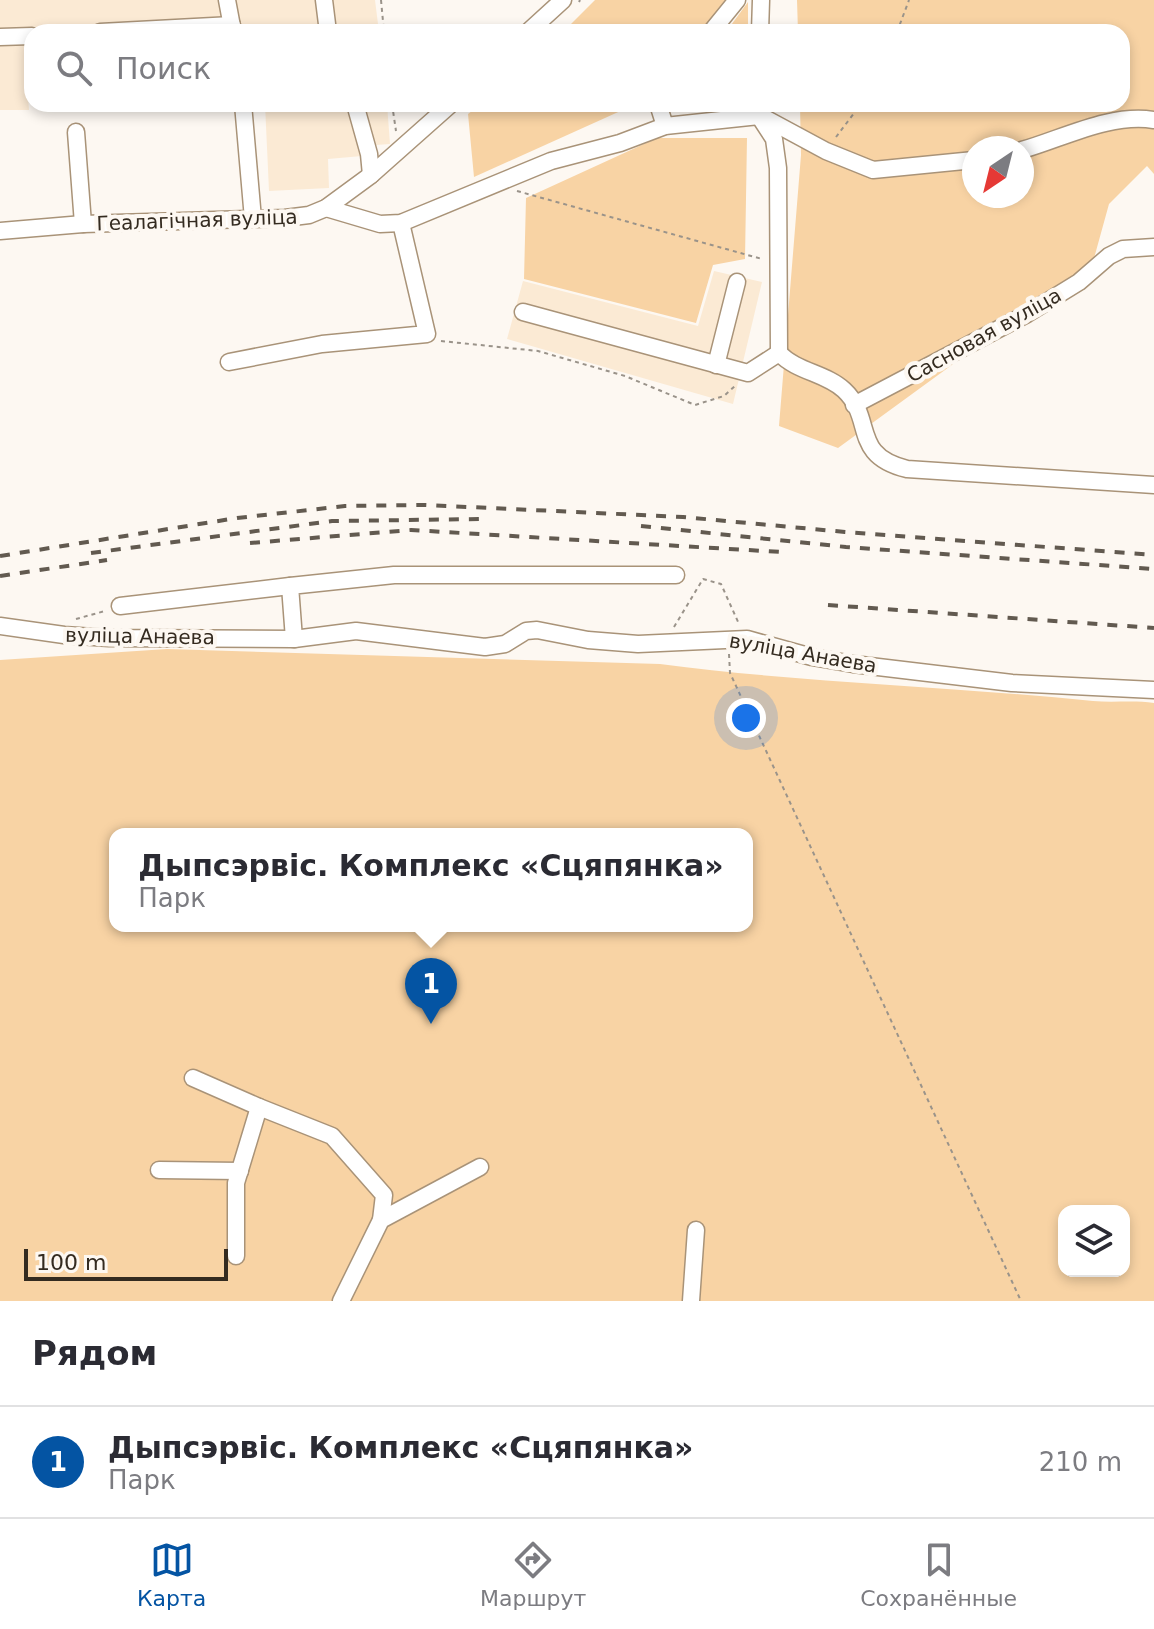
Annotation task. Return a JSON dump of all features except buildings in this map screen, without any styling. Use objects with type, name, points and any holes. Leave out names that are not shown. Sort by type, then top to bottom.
[{"type":"street","points":[[227,0],[231,24]]},
{"type":"street","points":[[324,0],[327,24]]},
{"type":"street","points":[[718,24],[737,0]]},
{"type":"street","points":[[760,24],[761,0]]},
{"type":"street","points":[[540,24],[574,1]]},
{"type":"street","points":[[0,37],[24,36]]},
{"type":"street","points":[[244,112],[253,219]]},
{"type":"street","points":[[357,112],[369,154],[371,175]]},
{"type":"street","name":"Геалагічная вуліца","points":[[0,231],[83,224],[309,215],[326,208],[371,175],[442,112]]},
{"type":"street","points":[[661,112],[665,126]]},
{"type":"street","points":[[326,208],[380,224],[401,223],[551,161],[620,143],[665,126],[747,112]]},
{"type":"street","points":[[760,112],[774,139],[778,168],[779,353],[788,363],[844,390],[854,405],[868,445],[889,465],[907,469],[1154,485]]},
{"type":"street","points":[[762,112],[826,151],[873,170],[962,161]]},
{"type":"street","points":[[1034,146],[1108,123],[1143,118],[1154,120]]},
{"type":"street","points":[[76,132],[83,224]]},
{"type":"street","points":[[229,362],[322,344],[427,334],[401,223]]},
{"type":"street","name":"Сасновая вуліца","points":[[854,405],[1027,314],[1079,282],[1109,256],[1123,249],[1154,247]]},
{"type":"street","points":[[716,365],[737,282]]},
{"type":"street","points":[[523,312],[748,373],[779,353]]},
{"type":"street","points":[[120,606],[394,575],[676,575]]},
{"type":"street","points":[[290,586],[294,639]]},
{"type":"street","name":"вуліца Анаева","points":[[0,626],[109,638],[294,639],[356,631],[485,647],[505,644],[526,631],[537,630],[588,640],[638,644],[747,639],[812,657],[882,667],[1012,683],[1154,690]]},
{"type":"street","points":[[193,1078],[332,1136],[384,1195],[381,1220],[341,1301]]},
{"type":"street","points":[[236,1256],[236,1183],[259,1107]]},
{"type":"street","points":[[381,1220],[480,1167]]},
{"type":"street","points":[[159,1170],[240,1171]]},
{"type":"street","points":[[691,1301],[696,1230]]},
{"type":"path","points":[[381,0],[383,24]]},
{"type":"path","points":[[900,24],[909,0]]},
{"type":"path","points":[[393,112],[397,140]]},
{"type":"path","points":[[826,151],[855,112]]},
{"type":"path","points":[[492,184],[778,264]]},
{"type":"path","points":[[427,334],[438,341],[465,346],[538,351],[625,376],[695,405],[724,396],[748,373]]},
{"type":"path","points":[[665,642],[703,579],[721,584],[747,639]]},
{"type":"path","points":[[65,623],[120,606]]},
{"type":"path","points":[[728,639],[730,673],[1021,1301]]},
{"type":"shaded area","points":[[0,0],[375,0],[378,24],[24,24],[24,110],[0,110]]},
{"type":"shaded area","points":[[595,0],[726,0],[708,24],[571,24]]},
{"type":"shaded area","points":[[797,0],[1154,0],[1154,174],[1147,166],[1109,204],[1093,262],[838,448],[779,426],[801,155],[800,112],[1130,112],[1130,24],[798,24]]},
{"type":"shaded area","points":[[748,2],[748,24],[732,24]]},
{"type":"shaded area","points":[[265,112],[388,112],[390,144],[376,145],[375,151],[362,156],[328,159],[329,188],[269,191]]},
{"type":"shaded area","points":[[471,112],[618,112],[474,177],[468,114]]},
{"type":"shaded area","points":[[657,138],[747,138],[745,259],[713,265],[696,323],[524,279],[526,198]]},
{"type":"shaded area","points":[[714,271],[762,282],[733,404],[507,339],[523,281],[698,326]]},
{"type":"shaded area","points":[[167,649],[660,664],[822,680],[1101,702],[1154,703],[1154,1301],[0,1301],[0,660]]},
{"type":"railway","points":[[0,556],[237,518],[345,506],[426,505],[683,517],[1154,555]]},
{"type":"railway","points":[[91,553],[332,521],[485,519]]},
{"type":"railway","points":[[641,526],[846,547],[1154,569]]},
{"type":"railway","points":[[250,543],[411,530],[781,552]]},
{"type":"railway","points":[[0,576],[107,560]]},
{"type":"railway","points":[[828,605],[1154,628]]},
{"type":"place","name":"Дыпсэрвіс. Комплекс «Сцяпянка»","points":[[431,1024]]}]
